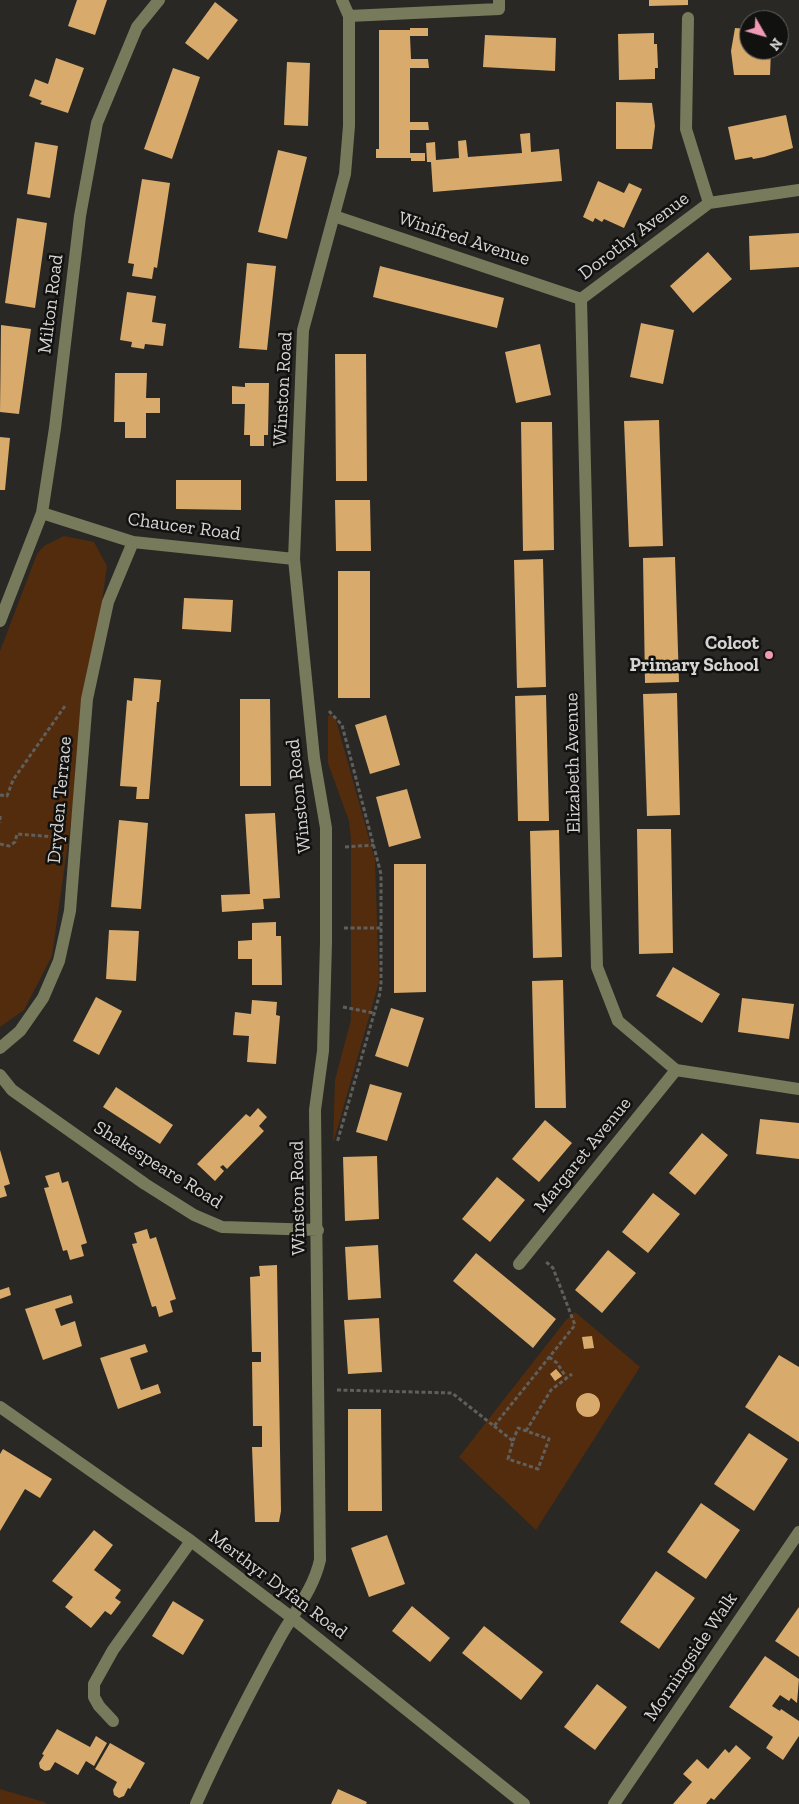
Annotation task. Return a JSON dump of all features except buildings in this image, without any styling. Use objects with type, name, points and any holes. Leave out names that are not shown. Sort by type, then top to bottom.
[{"type":"street","name":"Milton Road","points":[[0,621],[42,513],[55,428],[80,216],[97,123],[137,27],[159,0]]},
{"type":"street","name":"Winston Road","points":[[196,1804],[228,1733],[291,1617],[309,1591],[320,1560],[318,1230],[315,1110],[323,1051],[326,828],[314,758],[294,559],[304,330],[345,174],[349,126],[349,16],[342,0]]},
{"type":"street","points":[[349,16],[499,9],[499,0]]},
{"type":"street","points":[[688,18],[686,129],[709,203]]},
{"type":"street","name":"Dorothy Avenue","points":[[581,299],[709,203],[799,190]]},
{"type":"street","name":"Winifred Avenue","points":[[334,216],[581,299]]},
{"type":"street","name":"Elizabeth Avenue","points":[[581,299],[597,968],[618,1021],[676,1070]]},
{"type":"street","name":"Chaucer Road","points":[[42,513],[133,542],[294,559]]},
{"type":"street","name":"Dryden Terrace","points":[[0,1048],[20,1031],[43,998],[59,961],[70,911],[87,699],[108,602],[133,542]]},
{"type":"street","points":[[676,1070],[799,1089]]},
{"type":"street","name":"Margaret Avenue","points":[[519,1264],[676,1070]]},
{"type":"street","name":"Shakespeare Road","points":[[0,1075],[12,1090],[145,1184],[194,1215],[222,1227],[318,1230]]},
{"type":"street","name":"Merthyr Dyfan Road","points":[[0,1407],[191,1542],[291,1617],[524,1804]]},
{"type":"street","name":"Morningside Walk","points":[[614,1804],[798,1537]]},
{"type":"street","points":[[113,1721],[96,1701],[94,1684],[113,1650],[191,1542]]},
{"type":"path","points":[[0,795],[7,796],[13,780],[71,696],[87,699]]},
{"type":"path","points":[[308,702],[332,712],[342,725],[381,874],[380,993],[335,1148],[317,1171]]},
{"type":"path","points":[[0,816],[0,823]]},
{"type":"path","points":[[0,844],[9,846],[15,842],[17,834],[76,839]]},
{"type":"path","points":[[325,849],[374,845]]},
{"type":"path","points":[[326,928],[381,928]]},
{"type":"path","points":[[324,1004],[374,1013]]},
{"type":"path","points":[[494,1426],[574,1325],[553,1268],[531,1248]]},
{"type":"path","points":[[549,1357],[557,1363],[566,1377]]},
{"type":"path","points":[[526,1431],[539,1406],[551,1390],[572,1374]]},
{"type":"path","points":[[319,1390],[452,1393],[513,1441]]},
{"type":"path","points":[[518,1428],[549,1439],[538,1469],[508,1459],[513,1441],[518,1428]]},
{"type":"shaded area","points":[[64,536],[94,542],[107,566],[52,956],[24,1010],[0,1027],[0,651],[37,554],[44,546]]},
{"type":"shaded area","points":[[331,715],[336,720],[375,860],[379,982],[333,1144],[335,1080],[351,1020],[351,840],[349,821],[328,763],[328,716]]},
{"type":"shaded area","points":[[575,1312],[640,1367],[536,1530],[459,1457],[566,1320]]},
{"type":"shaded area","points":[[0,1789],[44,1802],[47,1804],[0,1804]]},
{"type":"place","name":"Colcot Primary School","points":[[769,655]]}]
